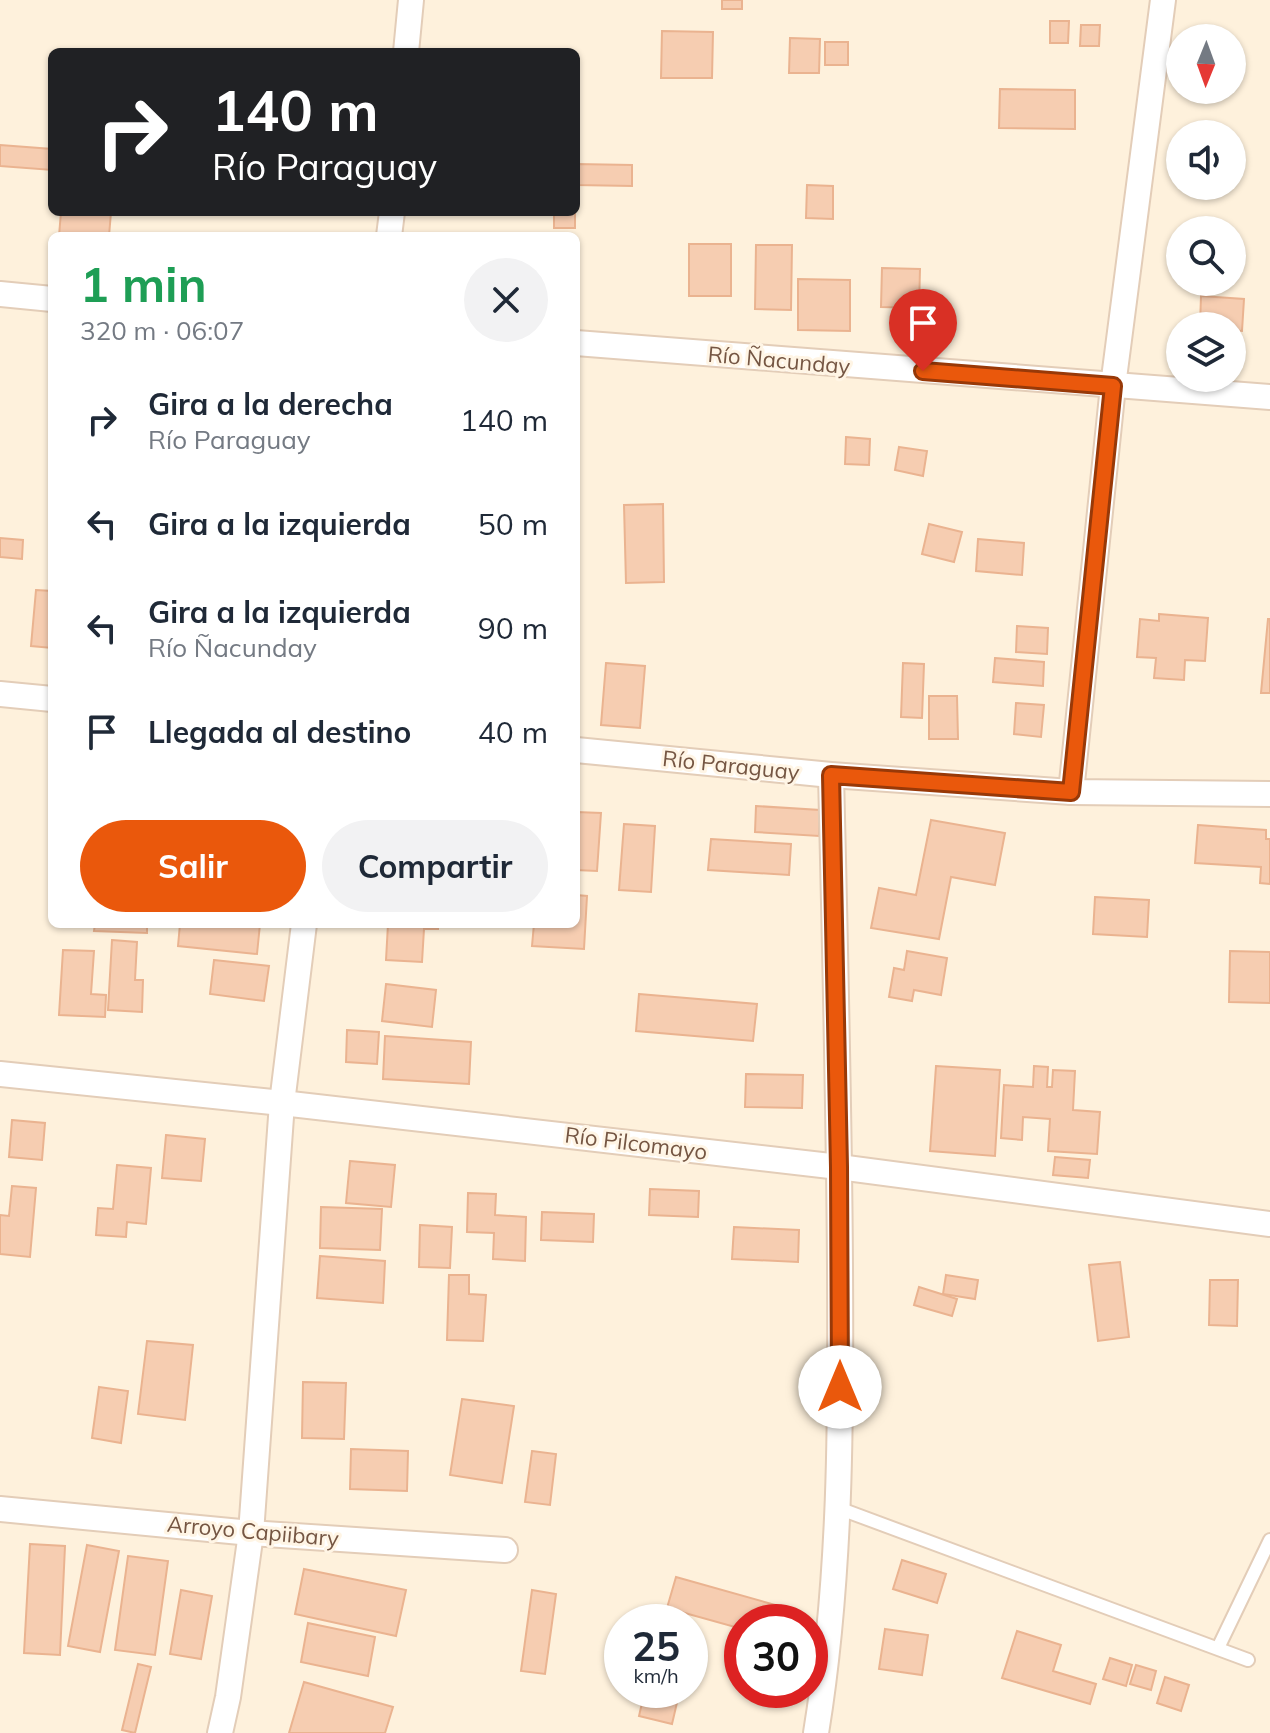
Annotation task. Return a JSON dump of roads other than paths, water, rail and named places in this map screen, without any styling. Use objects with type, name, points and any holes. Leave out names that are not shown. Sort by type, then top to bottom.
[{"type":"street","points":[[406,48],[411,0]]},
{"type":"street","points":[[1071,792],[1113,386],[1163,0]]},
{"type":"street","points":[[0,294],[48,299]]},
{"type":"street","name":"Río Ñacunday","points":[[580,343],[1270,397]]},
{"type":"street","points":[[0,694],[48,699]]},
{"type":"street","name":"Río Paraguay","points":[[580,750],[831,775],[1071,792],[1270,794]]},
{"type":"street","points":[[816,1733],[827,1646],[838,1508],[841,1357],[831,775]]},
{"type":"street","points":[[220,1733],[251,1533],[282,1103],[304,928]]},
{"type":"street","name":"Río Pilcomayo","points":[[0,1074],[839,1167],[1270,1224]]},
{"type":"street","name":"Arroyo Capiibary","points":[[0,1509],[251,1533],[505,1550]]},
{"type":"lane","points":[[838,1508],[1248,1660]]},
{"type":"lane","points":[[1218,1648],[1270,1540]]}]
